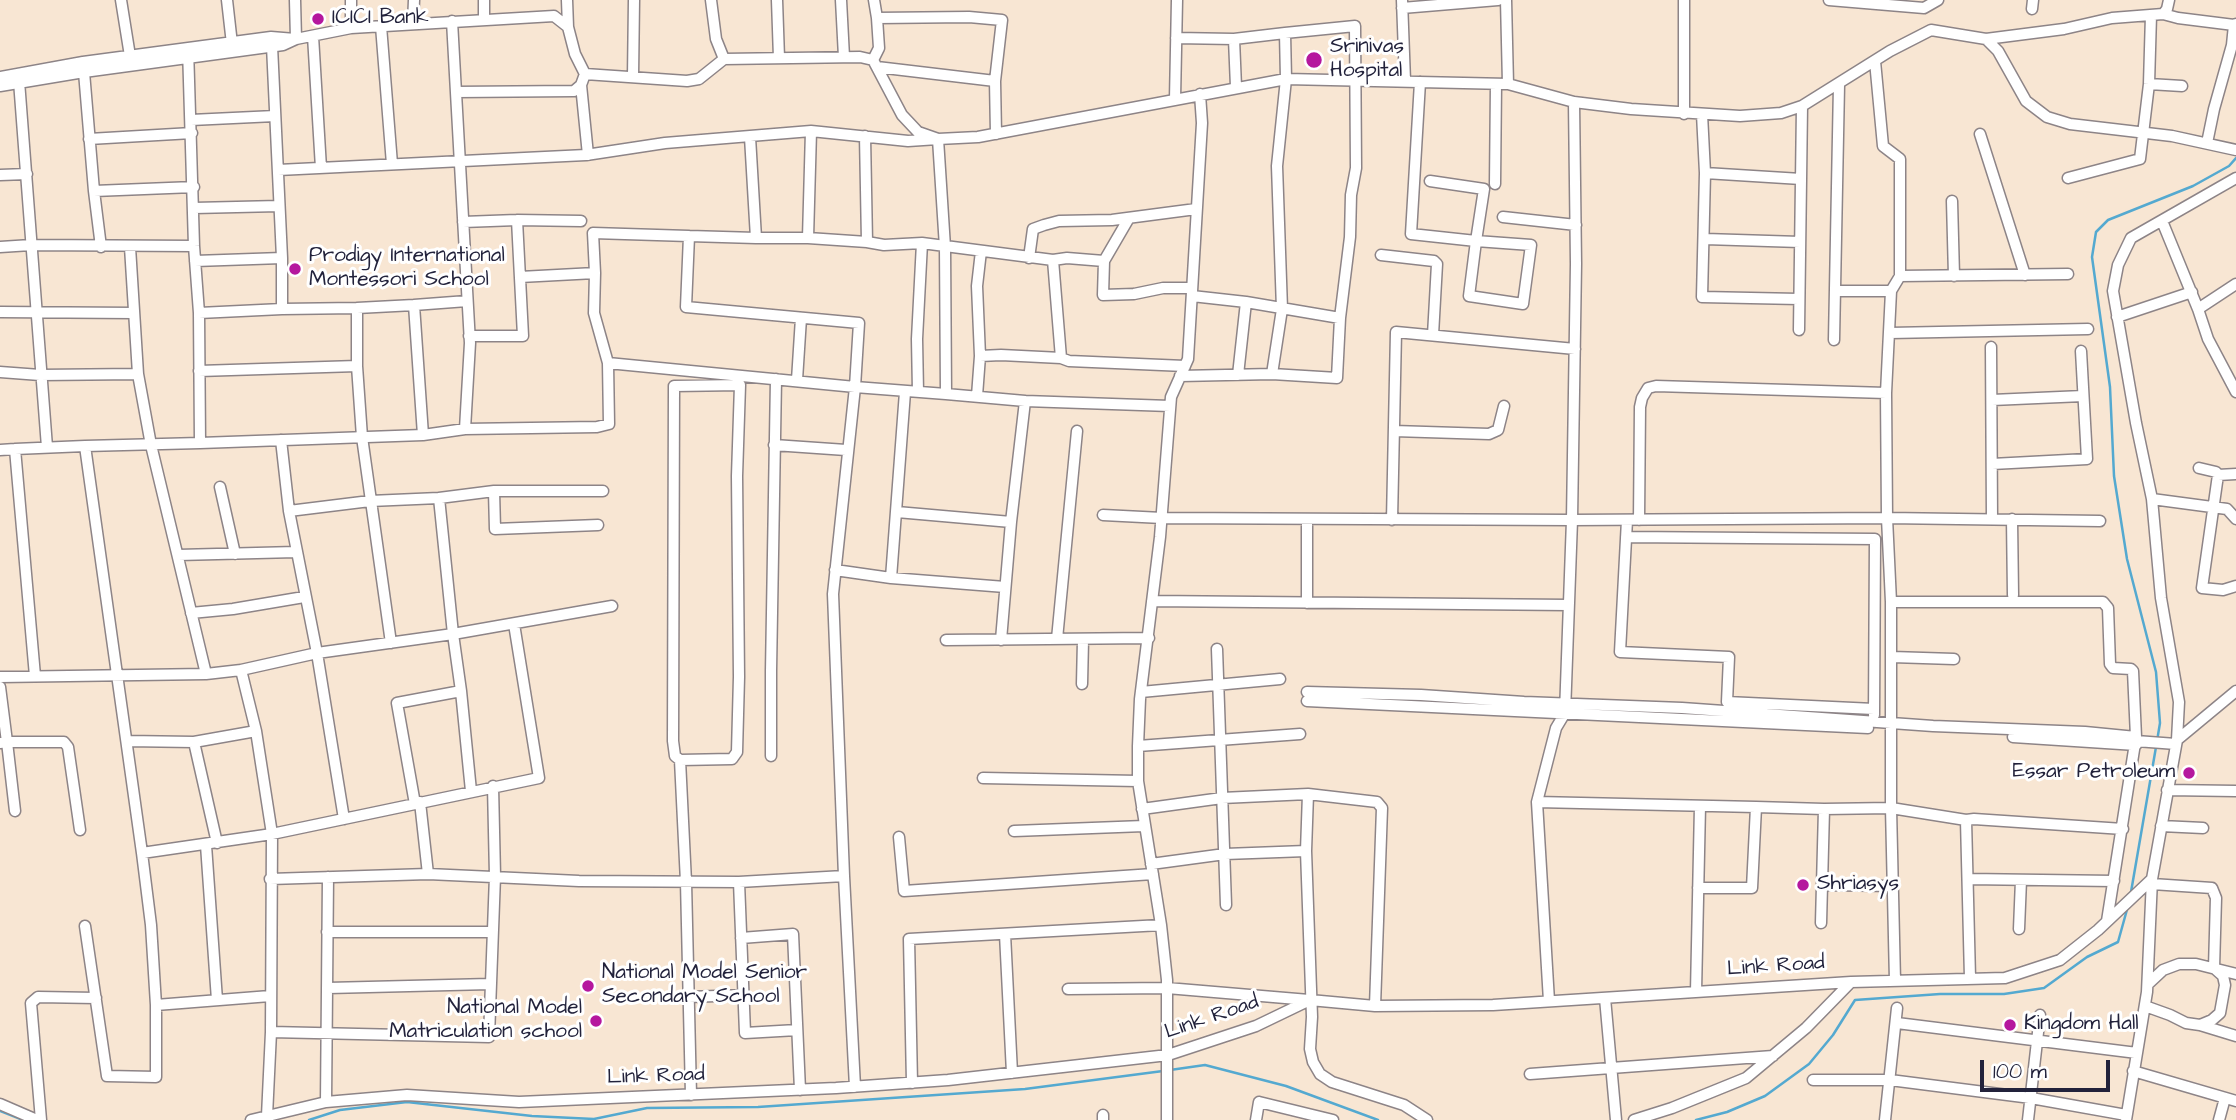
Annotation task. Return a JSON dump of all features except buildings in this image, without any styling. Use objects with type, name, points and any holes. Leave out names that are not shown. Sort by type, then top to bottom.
[{"type":"street","points":[[121,0],[130,56]]},
{"type":"street","points":[[227,0],[232,44]]},
{"type":"street","points":[[295,0],[296,39]]},
{"type":"street","points":[[351,0],[351,28]]},
{"type":"street","points":[[414,0],[414,23]]},
{"type":"street","points":[[484,0],[484,20]]},
{"type":"street","points":[[567,0],[568,27],[575,54],[585,74]]},
{"type":"street","points":[[633,77],[634,0]]},
{"type":"street","points":[[711,0],[716,40],[724,59]]},
{"type":"street","points":[[777,0],[779,58]]},
{"type":"street","points":[[841,0],[844,57]]},
{"type":"street","points":[[874,0],[879,48],[875,64],[902,115],[918,132],[938,139]]},
{"type":"street","points":[[1175,99],[1177,0]]},
{"type":"street","points":[[1405,81],[1402,4],[1498,0]]},
{"type":"street","points":[[1506,0],[1508,84]]},
{"type":"street","points":[[1684,0],[1684,114]]},
{"type":"street","points":[[1829,0],[1924,9],[1938,0]]},
{"type":"street","points":[[2163,13],[2169,0]]},
{"type":"street","points":[[278,170],[588,155],[665,143],[811,131],[908,141],[996,134],[1286,79],[1508,84],[1574,102],[1684,114],[1781,113],[1802,106],[1890,51],[1931,30],[1986,39],[2163,13],[2178,18],[2235,24],[2207,143]]},
{"type":"street","points":[[2068,178],[2140,159],[2149,84],[2151,15]]},
{"type":"street","points":[[0,86],[271,37],[296,39],[351,28],[554,16],[568,27]]},
{"type":"street","points":[[877,18],[1002,20],[995,81],[996,134]]},
{"type":"street","points":[[452,21],[469,336],[465,429]]},
{"type":"street","points":[[381,26],[392,164]]},
{"type":"street","points":[[980,356],[1061,358],[1069,361],[1238,375],[1337,378],[1340,318],[1350,237],[1351,195],[1356,168],[1355,26],[1234,39],[1176,38]]},
{"type":"street","points":[[1272,374],[1282,310],[1277,166],[1286,79],[1285,33]]},
{"type":"street","points":[[313,36],[321,168]]},
{"type":"street","points":[[0,77],[130,56],[188,54],[283,45],[296,39]]},
{"type":"street","points":[[1234,39],[1236,87]]},
{"type":"street","points":[[1986,39],[1998,51],[2026,101],[2047,117],[2070,124],[2144,131],[2234,150]]},
{"type":"street","points":[[272,46],[282,309]]},
{"type":"street","points":[[188,54],[194,246],[199,313],[200,443]]},
{"type":"street","points":[[585,74],[687,81],[699,79],[724,59],[860,57],[875,64],[995,81]]},
{"type":"street","points":[[1875,61],[1883,146],[1900,159],[1900,276],[1891,291],[1886,393],[1895,981]]},
{"type":"street","points":[[84,72],[101,247]]},
{"type":"street","points":[[456,92],[573,91],[580,85],[585,74]]},
{"type":"street","points":[[19,81],[47,447]]},
{"type":"street","points":[[1420,82],[1411,234],[1476,241],[1531,245],[1523,304],[1469,296],[1476,241],[1483,189],[1430,181]]},
{"type":"street","points":[[1495,184],[1496,84]]},
{"type":"street","points":[[2149,84],[2182,86]]},
{"type":"street","points":[[580,85],[588,155]]},
{"type":"street","points":[[1834,340],[1839,85]]},
{"type":"street","points":[[1167,1120],[1167,988],[1161,925],[1138,781],[1138,746],[1141,692],[1162,518],[1171,397],[1188,359],[1202,123],[1200,94]]},
{"type":"street","points":[[1549,1001],[1537,802],[1556,728],[1565,709],[1575,349],[1574,102]]},
{"type":"street","points":[[1799,330],[1802,106]]},
{"type":"street","points":[[1702,114],[1705,173],[1702,298],[1799,299]]},
{"type":"street","points":[[191,120],[275,116]]},
{"type":"street","points":[[808,238],[811,131]]},
{"type":"street","points":[[89,139],[192,133]]},
{"type":"street","points":[[1980,134],[2025,275]]},
{"type":"street","points":[[865,136],[867,242]]},
{"type":"street","points":[[750,137],[756,238]]},
{"type":"street","points":[[938,139],[945,247],[946,394]]},
{"type":"street","points":[[1705,173],[1801,179]]},
{"type":"street","points":[[0,175],[27,174]]},
{"type":"street","points":[[1812,1080],[1890,1080],[2031,1098],[2126,1118],[2148,985],[2149,884],[2176,742],[2179,702],[2161,598],[2152,499],[2113,291],[2118,265],[2131,238],[2236,178]]},
{"type":"street","points":[[94,191],[194,187]]},
{"type":"street","points":[[1952,201],[1954,276]]},
{"type":"street","points":[[194,208],[279,206]]},
{"type":"street","points":[[1029,258],[1033,229],[1059,221],[1129,218],[1196,209]]},
{"type":"street","points":[[1503,217],[1576,225]]},
{"type":"street","points":[[1129,218],[1104,261],[1103,295],[1134,294],[1163,288],[1340,318]]},
{"type":"street","points":[[469,336],[523,336],[517,220]]},
{"type":"street","points":[[463,222],[581,221]]},
{"type":"street","points":[[2162,221],[2199,309],[2208,339],[2232,375],[2236,392]]},
{"type":"street","points":[[0,450],[423,435],[465,429],[597,427],[609,424],[608,363],[594,313],[593,233],[808,238],[884,245],[922,243],[1029,258],[1104,261]]},
{"type":"street","points":[[690,236],[686,307],[859,323],[855,387],[832,594],[855,1087]]},
{"type":"street","points":[[1705,239],[1800,242]]},
{"type":"street","points":[[918,392],[917,339],[922,243]]},
{"type":"street","points":[[0,247],[194,246]]},
{"type":"street","points":[[130,247],[138,374],[151,445],[206,674]]},
{"type":"street","points":[[977,396],[980,356],[977,286],[981,251]]},
{"type":"street","points":[[1381,255],[1434,261],[1437,264],[1433,335]]},
{"type":"street","points":[[195,261],[282,258]]},
{"type":"street","points":[[1053,260],[1061,358]]},
{"type":"street","points":[[520,277],[595,273]]},
{"type":"street","points":[[1900,276],[2068,274]]},
{"type":"street","points":[[2199,309],[2236,284]]},
{"type":"street","points":[[1835,291],[1891,291]]},
{"type":"street","points":[[2117,317],[2192,292]]},
{"type":"street","points":[[199,313],[467,301]]},
{"type":"street","points":[[1238,375],[1246,302]]},
{"type":"street","points":[[414,305],[423,435]]},
{"type":"street","points":[[357,308],[357,366],[362,437],[391,643]]},
{"type":"street","points":[[0,313],[134,313]]},
{"type":"street","points":[[797,380],[801,318]]},
{"type":"street","points":[[1890,332],[2088,329]]},
{"type":"street","points":[[1392,520],[1396,332],[1575,349]]},
{"type":"street","points":[[1991,347],[1992,519]]},
{"type":"street","points":[[1992,464],[2087,459],[2081,351]]},
{"type":"street","points":[[608,363],[905,392],[1025,401],[1170,406]]},
{"type":"street","points":[[200,371],[357,366]]},
{"type":"street","points":[[0,372],[40,375],[138,374]]},
{"type":"street","points":[[772,756],[775,379]]},
{"type":"street","points":[[680,760],[732,759],[737,752],[737,476],[740,385],[674,386],[673,741],[675,755],[680,760],[691,1095]]},
{"type":"street","points":[[1874,709],[1727,702],[1729,657],[1620,652],[1626,537],[1633,520],[1640,407],[1648,388],[1656,386],[1886,393]]},
{"type":"street","points":[[891,578],[905,392]]},
{"type":"street","points":[[1992,400],[2083,396]]},
{"type":"street","points":[[1001,640],[1025,401]]},
{"type":"street","points":[[1394,431],[1489,434],[1498,430],[1504,406]]},
{"type":"street","points":[[1058,639],[1077,431]]},
{"type":"street","points":[[281,440],[289,511],[317,653],[344,819]]},
{"type":"street","points":[[85,446],[151,925],[156,1005],[156,1077],[107,1076],[85,926]]},
{"type":"street","points":[[774,446],[846,450]]},
{"type":"street","points":[[15,449],[35,676]]},
{"type":"street","points":[[2199,468],[2216,472],[2218,475],[2236,474]]},
{"type":"street","points":[[2218,475],[2202,588],[2223,590],[2236,586]]},
{"type":"street","points":[[220,487],[235,554]]},
{"type":"street","points":[[289,511],[494,491],[603,491]]},
{"type":"street","points":[[494,491],[495,529],[598,525]]},
{"type":"street","points":[[439,498],[471,791]]},
{"type":"street","points":[[2152,499],[2227,509],[2236,519]]},
{"type":"street","points":[[897,512],[1011,522]]},
{"type":"street","points":[[1103,515],[1392,520],[1887,518],[2100,521]]},
{"type":"street","points":[[1307,519],[1307,603]]},
{"type":"street","points":[[2012,519],[2013,595]]},
{"type":"street","points":[[1626,537],[1875,539],[1874,721]]},
{"type":"street","points":[[178,555],[296,552]]},
{"type":"street","points":[[835,570],[891,578],[1005,587]]},
{"type":"street","points":[[191,613],[304,597]]},
{"type":"street","points":[[1152,601],[1568,605]]},
{"type":"street","points":[[1891,602],[2105,603],[2109,610],[2110,664],[2133,671],[2136,741],[2114,881],[2112,918]]},
{"type":"street","points":[[0,677],[206,674],[241,670],[317,653],[453,634],[612,606]]},
{"type":"street","points":[[142,853],[272,834],[539,778],[514,624]]},
{"type":"street","points":[[946,640],[1149,638]]},
{"type":"street","points":[[1082,684],[1083,640]]},
{"type":"street","points":[[1217,649],[1226,905]]},
{"type":"street","points":[[1892,657],[1954,659]]},
{"type":"street","points":[[241,670],[256,731],[272,834],[271,1032],[267,1116]]},
{"type":"street","points":[[1141,692],[1280,679]]},
{"type":"street","points":[[0,687],[3,742],[15,811]]},
{"type":"street","points":[[428,874],[397,703],[461,691]]},
{"type":"street","points":[[1307,697],[2176,742],[2236,691]]},
{"type":"street","points":[[1565,709],[1695,709],[1874,721],[1891,726]]},
{"type":"street","points":[[127,741],[194,742],[256,731]]},
{"type":"street","points":[[1138,746],[1300,734]]},
{"type":"street","points":[[3,742],[64,743],[68,747],[80,830]]},
{"type":"street","points":[[194,742],[211,844],[217,1000]]},
{"type":"street","points":[[984,778],[1138,781]]},
{"type":"street","points":[[271,1032],[489,1037],[495,876],[493,786]]},
{"type":"street","points":[[2167,790],[2236,791]]},
{"type":"street","points":[[1308,794],[1306,851],[1312,1017],[1310,1049],[1313,1062],[1320,1074],[1332,1082],[1404,1105],[1427,1120]]},
{"type":"street","points":[[1142,809],[1222,798],[1308,794],[1377,802],[1382,808],[1375,1006]]},
{"type":"street","points":[[1537,802],[1824,809],[1891,808],[1966,820],[1974,818],[2123,829]]},
{"type":"street","points":[[1696,992],[1700,806]]},
{"type":"street","points":[[1698,887],[1752,888],[1756,807]]},
{"type":"street","points":[[1821,923],[1824,809]]},
{"type":"street","points":[[1966,820],[1970,978]]},
{"type":"street","points":[[1014,831],[1144,826]]},
{"type":"street","points":[[2161,826],[2203,828]]},
{"type":"street","points":[[898,837],[904,891],[1152,869],[1225,854],[1306,851]]},
{"type":"street","points":[[270,879],[428,874],[579,881],[739,882],[844,876]]},
{"type":"street","points":[[326,1102],[328,877]]},
{"type":"street","points":[[1968,879],[2114,881]]},
{"type":"street","points":[[2019,929],[2021,880]]},
{"type":"street","points":[[739,882],[745,1033],[797,1030]]},
{"type":"street","points":[[2149,884],[2212,888],[2216,898],[2214,968]]},
{"type":"street","name":"Link Road","points":[[251,1120],[326,1102],[407,1095],[519,1102],[800,1090],[912,1083],[1168,1059],[1256,1026],[1310,1000],[1375,1006],[1493,1005],[1852,982],[2006,978],[2060,960],[2149,884]]},
{"type":"street","points":[[1823,885],[1893,886]]},
{"type":"street","points":[[912,1083],[909,939],[1161,925]]},
{"type":"street","points":[[327,932],[492,932]]},
{"type":"street","points":[[741,937],[793,934],[800,1090]]},
{"type":"street","points":[[1005,934],[1012,1073]]},
{"type":"street","points":[[2148,985],[2163,970],[2179,964],[2196,964],[2236,974]]},
{"type":"street","points":[[2200,1025],[2220,1013],[2223,976],[2214,968]]},
{"type":"street","points":[[1634,1120],[1672,1108],[1746,1077],[1806,1028],[1852,982]]},
{"type":"street","points":[[328,988],[490,984]]},
{"type":"street","points":[[1068,989],[1167,988],[1310,1000]]},
{"type":"street","points":[[688,997],[744,995]]},
{"type":"street","points":[[156,1005],[270,996]]},
{"type":"street","points":[[0,1104],[39,1120],[31,1003],[38,997],[96,998]]},
{"type":"street","points":[[1605,998],[1616,1120]]},
{"type":"street","points":[[2145,1006],[2170,1014],[2186,1023],[2236,1036]]},
{"type":"street","points":[[1885,1120],[1897,1008]]},
{"type":"street","points":[[2028,1120],[2040,1015]]},
{"type":"street","points":[[1897,1023],[2137,1053]]},
{"type":"street","points":[[1530,1074],[1773,1056]]},
{"type":"street","points":[[2133,1071],[2230,1100],[2219,1120]]},
{"type":"street","points":[[1256,1120],[1259,1101],[1333,1120]]},
{"type":"street","points":[[1671,1120],[1672,1108]]},
{"type":"waterway","points":[[2157,741],[2160,723],[2156,672],[2127,559],[2114,476],[2110,387],[2092,257],[2096,232],[2108,220],[2193,186],[2229,166],[2236,158]]},
{"type":"waterway","points":[[2131,892],[2156,747]]},
{"type":"waterway","points":[[1696,1120],[1727,1112],[1765,1096],[1809,1064],[1833,1035],[1855,1000],[1940,994],[2004,994],[2044,988],[2087,957],[2118,942],[2128,906]]},
{"type":"waterway","points":[[1170,1070],[1205,1065],[1286,1086],[1378,1120]]},
{"type":"waterway","points":[[309,1120],[340,1110],[407,1102],[532,1116],[594,1119],[647,1108],[758,1107],[1025,1089],[1163,1071]]},
{"type":"waterway","points":[[0,1111],[23,1120]]},
{"type":"place","name":"ICICI Bank","points":[[318,19]]},
{"type":"place","name":"Srinivas Hospital","points":[[1314,60]]},
{"type":"place","name":"Prodigy International Montessori School","points":[[295,269]]},
{"type":"place","name":"Essar Petroleum","points":[[2189,773]]},
{"type":"place","name":"Shriasys","points":[[1803,885]]},
{"type":"place","name":"National Model Senior Secondary School","points":[[588,986]]},
{"type":"place","name":"National Model Matriculation school","points":[[596,1021]]},
{"type":"place","name":"Kingdom Hall","points":[[2010,1025]]}]
